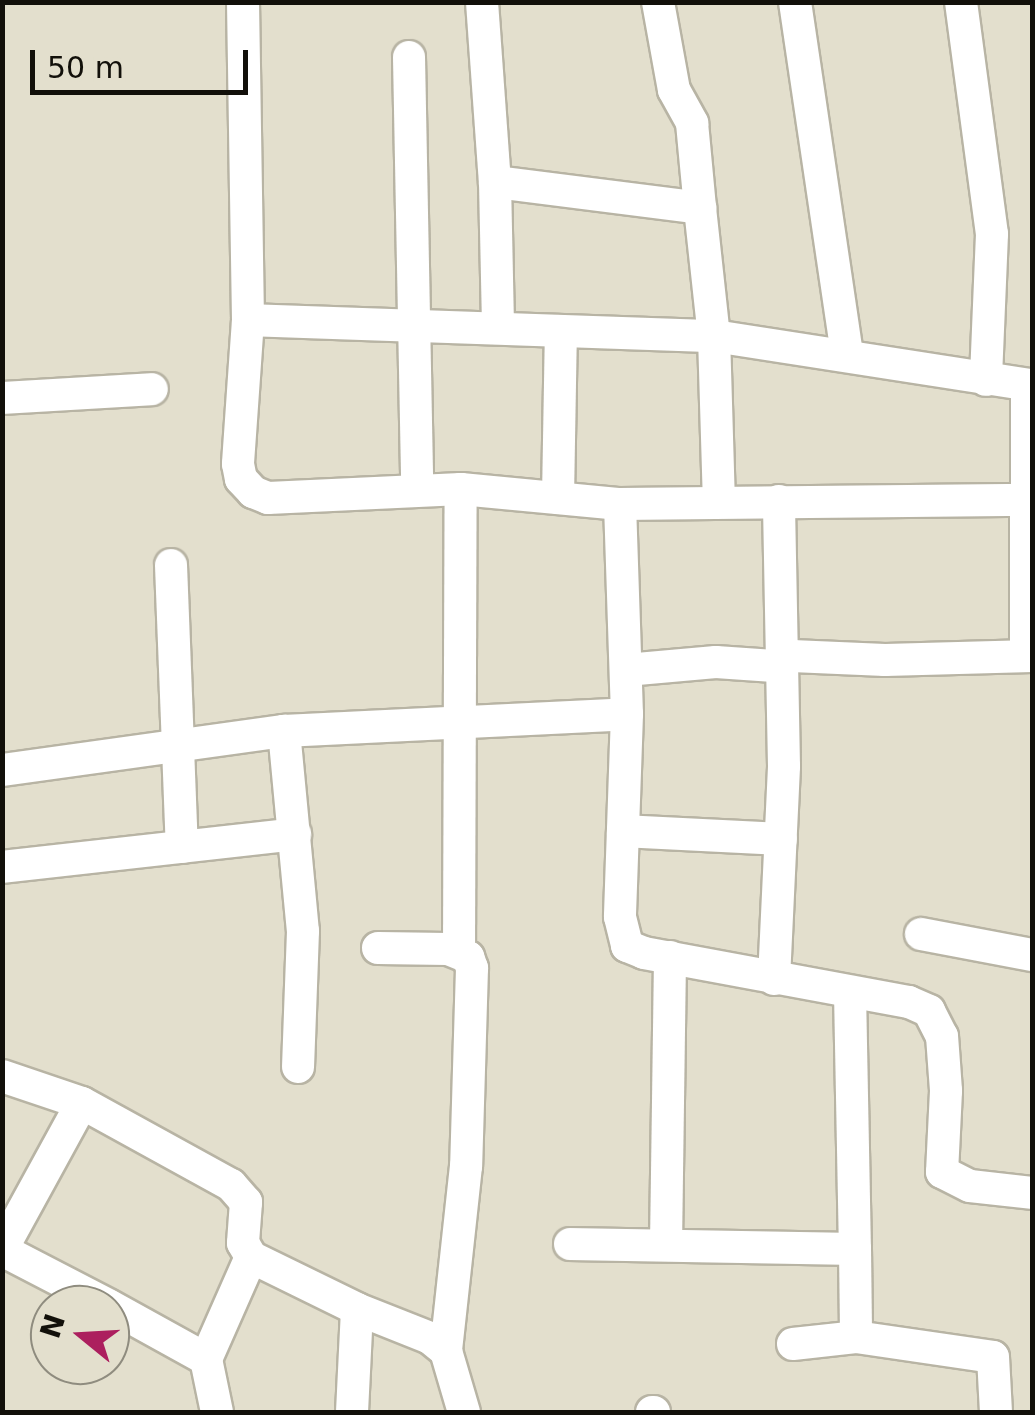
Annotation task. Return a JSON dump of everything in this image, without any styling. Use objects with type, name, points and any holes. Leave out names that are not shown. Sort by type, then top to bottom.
[{"type":"street","points":[[243,2],[248,320],[238,464],[241,479],[253,492],[268,498],[461,489],[620,504],[1030,500]]},
{"type":"street","points":[[482,2],[495,182],[498,328]]},
{"type":"street","points":[[658,2],[674,90],[692,123],[714,336],[719,502]]},
{"type":"street","points":[[796,2],[847,354]]},
{"type":"street","points":[[961,2],[992,234],[986,380]]},
{"type":"street","points":[[410,57],[417,489]]},
{"type":"street","points":[[495,182],[700,208]]},
{"type":"street","points":[[248,320],[714,336],[1030,385],[1030,656],[785,659],[774,666],[716,662],[626,670]]},
{"type":"street","points":[[558,498],[561,331]]},
{"type":"street","points":[[2,398],[152,389]]},
{"type":"street","points":[[459,952],[461,489]]},
{"type":"street","points":[[774,979],[785,659],[779,501]]},
{"type":"street","points":[[620,504],[628,714],[621,933],[627,946],[774,979],[909,1002],[937,1022],[946,1090],[942,1172],[970,1186],[1032,1193]]},
{"type":"street","points":[[171,565],[182,846]]},
{"type":"street","points":[[2,770],[284,730],[628,714]]},
{"type":"street","points":[[284,730],[304,931],[298,1068]]},
{"type":"street","points":[[623,832],[781,839]]},
{"type":"street","points":[[2,866],[295,834]]},
{"type":"street","points":[[921,934],[1032,955]]},
{"type":"street","points":[[378,948],[459,952],[468,957],[472,968],[466,1166],[446,1350],[464,1412]]},
{"type":"street","points":[[666,1245],[670,958]]},
{"type":"street","points":[[850,992],[856,1337]]},
{"type":"street","points":[[2,1076],[82,1102],[242,1193],[246,1202],[243,1243],[251,1257],[357,1310],[430,1338],[446,1350]]},
{"type":"street","points":[[69,1285],[2,1250],[82,1102]]},
{"type":"street","points":[[570,1244],[856,1249]]},
{"type":"street","points":[[217,1412],[206,1359],[251,1257]]},
{"type":"street","points":[[352,1412],[357,1310]]},
{"type":"street","points":[[130,1317],[206,1359]]},
{"type":"street","points":[[793,1344],[856,1337],[994,1357],[996,1412]]}]
